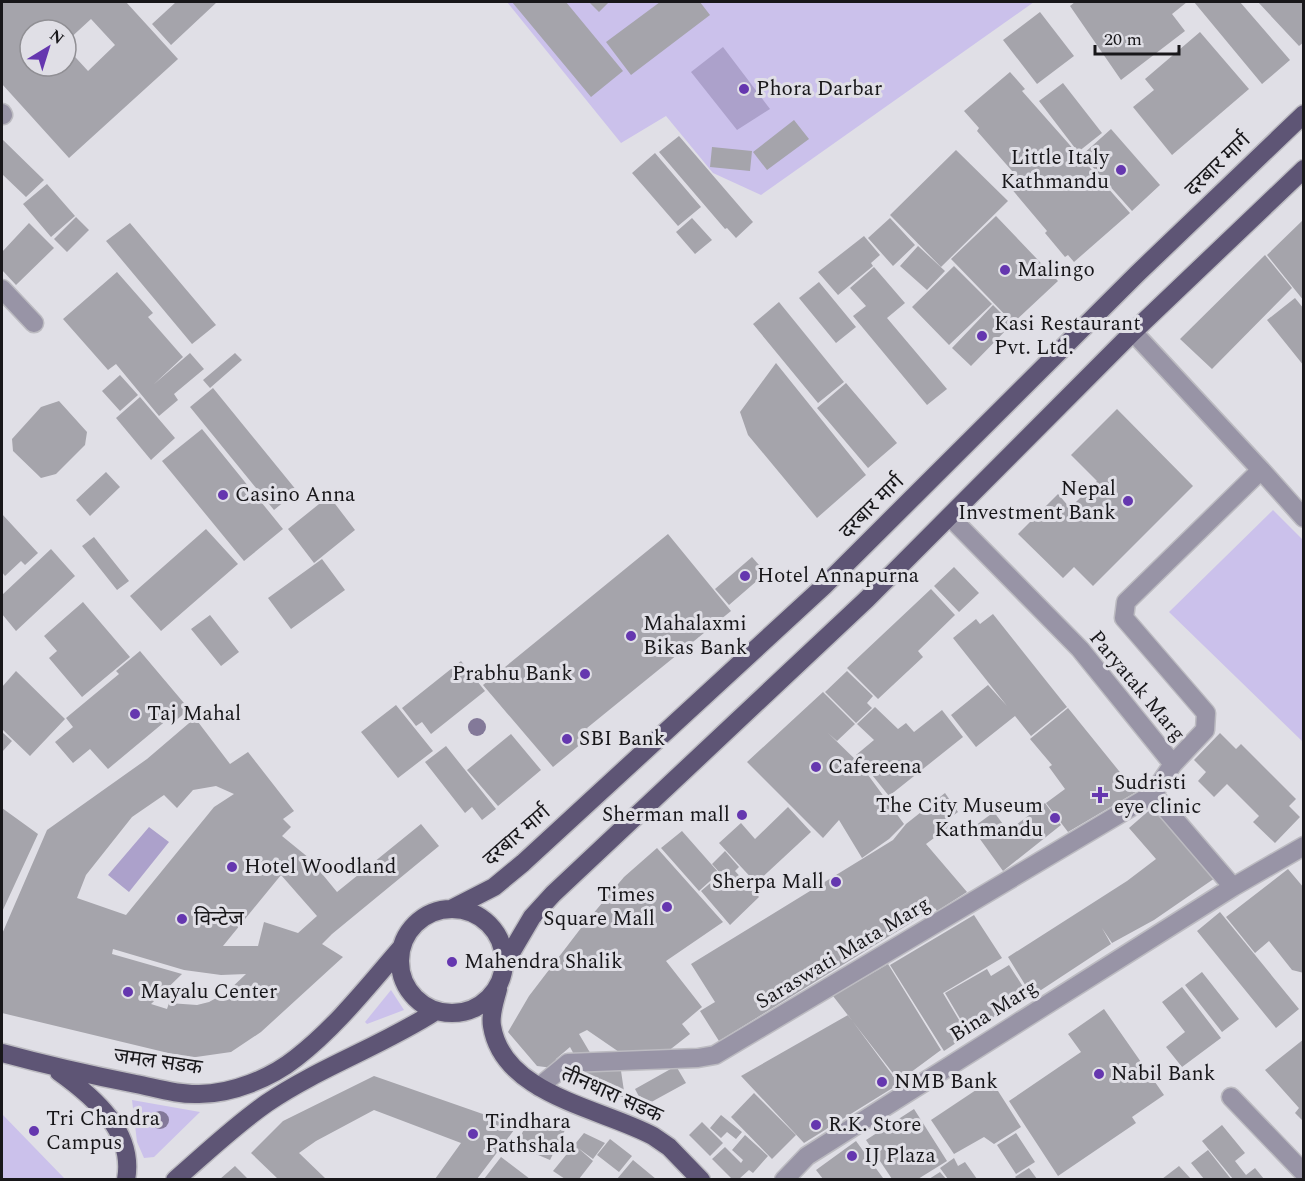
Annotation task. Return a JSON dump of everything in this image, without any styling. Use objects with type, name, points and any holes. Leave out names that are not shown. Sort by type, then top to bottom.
[{"type":"main road","name":"दरबार मार्ग","points":[[453,908],[494,887],[523,863],[824,586],[1129,282],[1304,114]]},
{"type":"main road","points":[[533,1084],[499,1048],[492,1025],[505,963],[532,917],[553,894],[867,599],[1133,332],[1304,169]]},
{"type":"main road","points":[[498,988],[484,1003],[465,1013],[436,1011],[422,1004],[411,994],[403,980],[400,964],[401,948],[406,935],[426,915],[453,908],[469,911],[484,919],[495,931],[503,947],[505,963]]},
{"type":"main road","name":"जमल सडक","points":[[2,1053],[53,1067],[199,1094],[234,1089],[260,1079],[302,1053],[401,948]]},
{"type":"main road","points":[[175,1179],[267,1103],[333,1065],[414,1026],[436,1011]]},
{"type":"main road","points":[[53,1067],[92,1098],[117,1127],[125,1150],[126,1179]]},
{"type":"main road","name":"तीनधारा सडक","points":[[533,1084],[653,1136],[669,1147],[701,1179]]},
{"type":"street","points":[[2,289],[34,323]]},
{"type":"street","points":[[1133,332],[1304,518]]},
{"type":"street","points":[[1173,764],[1205,730],[1206,713],[1124,618],[1126,602],[1261,470]]},
{"type":"street","name":"Paryatak Marg","points":[[950,517],[1080,650],[1173,764],[1154,794]]},
{"type":"street","points":[[1154,794],[1233,888],[1304,846]]},
{"type":"street","name":"Saraswati Mata Marg","points":[[533,1084],[568,1062],[698,1058],[715,1055],[1154,794]]},
{"type":"street","name":"Bina Marg","points":[[784,1179],[807,1156],[1233,888]]},
{"type":"street","points":[[1231,1097],[1304,1173]]},
{"type":"shaded area","name":"Phora Darbar","points":[[507,2],[1034,2],[761,195],[713,173],[666,116],[621,143]]},
{"type":"shaded area","points":[[723,47],[770,109],[737,130],[691,72]]},
{"type":"shaded area","points":[[1273,510],[1303,540],[1303,742],[1169,612]]},
{"type":"shaded area","points":[[149,827],[169,842],[129,892],[108,875]]},
{"type":"shaded area","points":[[391,990],[404,1010],[367,1024],[365,1022]]},
{"type":"shaded area","points":[[132,1100],[200,1112],[154,1157],[144,1158],[137,1142]]},
{"type":"shaded area","points":[[2,1114],[65,1179],[2,1179]]},
{"type":"building","points":[[2,2],[126,2],[178,59],[69,158],[2,84]]},
{"type":"building","points":[[176,2],[217,2],[171,45],[152,24]]},
{"type":"building","points":[[512,2],[566,2],[623,71],[591,97]]},
{"type":"building","points":[[589,2],[609,2],[599,12]]},
{"type":"building","points":[[660,2],[700,2],[710,15],[631,75],[606,42]]},
{"type":"building","points":[[1075,2],[1187,2],[1172,14],[1185,31],[1121,80],[1070,6]]},
{"type":"building","points":[[1194,2],[1240,2],[1290,60],[1262,84]]},
{"type":"building","points":[[1258,2],[1304,2],[1304,42],[1299,46]]},
{"type":"building","points":[[1040,12],[1074,56],[1037,84],[1003,40]]},
{"type":"building","points":[[1200,32],[1249,89],[1172,155],[1133,107],[1154,90],[1145,79]]},
{"type":"building","points":[[1010,72],[1025,89],[1022,91],[1130,213],[1074,262],[1068,255],[1065,257],[1045,233],[1047,231],[1010,187],[1019,179],[977,131],[979,128],[964,111]]},
{"type":"building","points":[[1063,83],[1102,133],[1078,152],[1039,101]]},
{"type":"building","points":[[794,120],[809,139],[767,170],[753,152]]},
{"type":"building","name":"Little Italy Kathmandu","points":[[1111,129],[1160,185],[1132,211],[1082,155]]},
{"type":"building","points":[[679,136],[753,222],[736,238],[727,228],[725,229],[659,152]]},
{"type":"building","points":[[2,139],[44,180],[26,197],[2,174]]},
{"type":"building","points":[[712,147],[752,151],[750,171],[710,167]]},
{"type":"building","points":[[956,150],[1008,201],[941,267],[890,215]]},
{"type":"building","points":[[655,153],[701,207],[678,226],[632,173]]},
{"type":"building","points":[[47,184],[75,216],[51,237],[23,204]]},
{"type":"building","name":"Malingo","points":[[996,216],[1058,281],[1013,323],[951,259]]},
{"type":"building","points":[[76,217],[89,230],[67,252],[54,239]]},
{"type":"building","points":[[692,218],[712,240],[695,254],[676,232]]},
{"type":"building","points":[[890,218],[915,245],[893,266],[868,238]]},
{"type":"building","points":[[1304,219],[1304,301],[1267,255]]},
{"type":"building","points":[[29,223],[54,248],[16,285],[2,270],[2,252]]},
{"type":"building","points":[[130,223],[216,325],[192,344],[106,241]]},
{"type":"building","points":[[864,236],[880,255],[871,263],[873,266],[838,295],[818,272]]},
{"type":"building","points":[[918,246],[945,271],[927,290],[900,266]]},
{"type":"building","points":[[1265,255],[1292,288],[1212,369],[1180,339]]},
{"type":"building","points":[[954,266],[992,304],[949,345],[912,307]]},
{"type":"building","points":[[874,267],[905,303],[887,318],[947,389],[927,405],[853,316],[866,306],[850,288]]},
{"type":"building","points":[[117,272],[153,313],[148,317],[183,357],[153,385],[190,353],[204,369],[174,394],[178,400],[159,416],[116,364],[108,370],[63,319]]},
{"type":"building","points":[[819,282],[856,327],[836,343],[799,298]]},
{"type":"building","points":[[1295,298],[1304,309],[1304,366],[1267,320]]},
{"type":"building","points":[[779,302],[844,382],[818,403],[753,324]]},
{"type":"building","name":"Kasi Restaurant Pvt. Ltd.","points":[[993,305],[1012,324],[971,366],[952,348]]},
{"type":"building","points":[[235,353],[242,360],[210,388],[203,380]]},
{"type":"building","points":[[776,363],[866,475],[817,518],[748,435],[740,412]]},
{"type":"building","points":[[120,375],[138,395],[120,411],[102,391]]},
{"type":"building","points":[[846,383],[897,443],[868,468],[817,408]]},
{"type":"building","points":[[213,388],[297,491],[274,510],[190,407]]},
{"type":"building","points":[[140,397],[175,438],[151,460],[116,418]]},
{"type":"building","points":[[59,401],[87,432],[85,445],[56,474],[41,478],[13,451],[12,439],[41,407]]},
{"type":"building","name":"Nepal Investment Bank","points":[[1117,409],[1193,486],[1093,586],[1074,567],[1063,578],[1018,534],[1058,494],[1070,508],[1097,481],[1071,455]]},
{"type":"building","name":"Casino Anna","points":[[202,429],[283,529],[244,561],[162,461]]},
{"type":"building","points":[[106,472],[120,487],[90,516],[76,500]]},
{"type":"building","points":[[329,496],[355,530],[314,563],[288,529]]},
{"type":"building","points":[[2,514],[38,553],[25,565],[21,561],[5,576],[2,572]]},
{"type":"building","points":[[206,529],[238,564],[161,631],[130,596]]},
{"type":"building","points":[[668,534],[731,611],[587,728],[593,734],[553,767],[483,685]]},
{"type":"building","points":[[94,537],[129,581],[117,590],[82,546]]},
{"type":"building","points":[[51,549],[75,576],[16,631],[2,614],[2,595]]},
{"type":"building","points":[[752,557],[766,573],[729,605],[715,589]]},
{"type":"building","points":[[322,559],[345,590],[291,629],[268,598]]},
{"type":"building","points":[[954,567],[979,593],[959,612],[934,586]]},
{"type":"building","points":[[931,589],[955,615],[918,651],[923,657],[878,699],[847,668]]},
{"type":"building","points":[[83,602],[130,657],[82,697],[49,658],[57,651],[44,636]]},
{"type":"building","points":[[993,614],[1067,707],[1031,736],[1015,716],[976,747],[951,715],[988,685],[1007,706],[953,638],[976,619],[980,624]]},
{"type":"building","points":[[210,615],[239,652],[221,666],[191,629]]},
{"type":"building","name":"Taj Mahal","points":[[140,651],[189,709],[172,724],[168,719],[108,769],[90,749],[73,763],[55,742],[73,727],[66,718],[119,674],[116,671]]},
{"type":"building","points":[[461,661],[485,691],[431,734],[422,722],[416,726],[402,708]]},
{"type":"building","points":[[16,671],[65,719],[30,756],[2,729],[2,687]]},
{"type":"building","points":[[847,671],[873,696],[867,703],[872,708],[856,723],[825,692]]},
{"type":"building","points":[[823,692],[855,724],[837,741],[828,733],[860,764],[904,824],[889,839],[862,858],[839,820],[823,838],[747,762]]},
{"type":"building","points":[[396,705],[433,751],[398,778],[361,732]]},
{"type":"building","points":[[875,707],[898,729],[906,723],[914,732],[942,710],[963,737],[889,796],[856,755],[874,740],[857,724]]},
{"type":"building","points":[[1068,708],[1136,792],[1068,832],[1046,803],[1065,789],[1049,767],[1052,765],[1030,739]]},
{"type":"building","points":[[195,718],[230,764],[248,752],[294,811],[283,819],[291,827],[282,836],[309,858],[337,892],[421,824],[439,846],[332,934],[322,944],[343,957],[261,1032],[231,1052],[189,1058],[2,1013],[2,934],[47,830],[147,759]],"holes":[[[216,786],[234,794],[214,807],[126,915],[77,898],[86,875],[132,817],[164,795],[177,808],[193,790]],[[281,875],[317,916],[298,933],[264,922],[258,946],[223,946]],[[113,949],[184,970],[221,975],[246,974],[227,992],[209,1002],[197,1005],[169,1003],[167,1009],[151,1004],[182,974],[112,954]]]},
{"type":"building","points":[[2,732],[12,741],[2,752]]},
{"type":"building","points":[[1220,733],[1236,749],[1241,744],[1296,799],[1289,806],[1300,817],[1275,843],[1253,822],[1259,816],[1227,784],[1214,797],[1198,781],[1206,772],[1194,760]]},
{"type":"building","points":[[511,734],[541,770],[498,806],[467,770]]},
{"type":"building","points":[[446,746],[496,809],[482,820],[472,807],[465,813],[425,762]]},
{"type":"building","points":[[945,793],[958,812],[947,820],[950,826],[926,844],[967,892],[937,911],[935,908],[719,1041],[700,1011],[715,1002],[691,964],[893,840],[906,824]]},
{"type":"building","points":[[1045,803],[1061,825],[1003,871],[972,828],[994,812],[1008,831]]},
{"type":"building","points":[[788,807],[811,832],[756,883],[719,843],[741,823],[755,839]]},
{"type":"building","points":[[1153,807],[1215,878],[1154,920],[1112,943],[1102,928],[1111,944],[1032,996],[1008,957],[1127,881],[1156,859],[1129,828]]},
{"type":"building","points":[[2,808],[38,834],[2,912]]},
{"type":"building","points":[[682,831],[719,873],[699,891],[661,848]]},
{"type":"building","points":[[657,848],[723,922],[666,961],[702,1007],[682,1024],[690,1034],[667,1052],[622,1054],[587,1030],[579,1034],[592,1056],[577,1060],[570,1047],[556,1059],[553,1068],[537,1066],[508,1032],[529,996],[581,928],[624,877]]},
{"type":"building","points":[[725,851],[739,867],[735,871],[759,897],[730,925],[701,891],[721,874],[712,864]]},
{"type":"building","points":[[1288,869],[1304,888],[1304,973],[1292,970],[1269,941],[1255,953],[1226,917]]},
{"type":"building","points":[[1220,912],[1299,1009],[1276,1028],[1197,931]]},
{"type":"building","points":[[974,915],[1002,958],[943,993],[968,1035],[944,1051],[890,965]]},
{"type":"building","points":[[888,964],[941,1050],[899,1081],[833,996]]},
{"type":"building","points":[[1009,965],[1029,996],[968,1032],[945,993],[987,969],[991,976]]},
{"type":"building","points":[[1202,972],[1239,1019],[1222,1032],[1185,985]]},
{"type":"building","points":[[1182,987],[1221,1038],[1182,1067],[1166,1047],[1185,1032],[1162,1002]]},
{"type":"building","name":"Nabil Bank","points":[[1104,1009],[1164,1095],[1132,1117],[1136,1123],[1058,1176],[1009,1101],[1081,1052],[1068,1034]]},
{"type":"building","points":[[848,1015],[899,1084],[804,1143],[741,1076]]},
{"type":"building","points":[[1304,1039],[1304,1122],[1295,1113],[1299,1108],[1265,1070]]},
{"type":"building","points":[[620,1064],[625,1098],[566,1079],[568,1067]]},
{"type":"building","points":[[676,1066],[686,1083],[644,1106],[635,1089]]},
{"type":"building","name":"Tindhara Pathshala","points":[[374,1076],[517,1126],[477,1179],[435,1179],[461,1143],[374,1110],[316,1141],[299,1153],[326,1179],[278,1179],[251,1153],[283,1121]]},
{"type":"building","points":[[991,1080],[1021,1127],[994,1144],[984,1137],[954,1154],[931,1120]]},
{"type":"building","points":[[754,1093],[796,1135],[772,1159],[731,1117]]},
{"type":"building","points":[[914,1109],[947,1161],[918,1179],[892,1179],[866,1140]]},
{"type":"building","points":[[721,1115],[742,1132],[736,1139],[727,1132],[721,1138],[710,1128]]},
{"type":"building","points":[[529,1116],[567,1126],[550,1160],[517,1146]]},
{"type":"building","points":[[702,1122],[723,1143],[710,1156],[689,1135]]},
{"type":"building","points":[[1222,1125],[1245,1153],[1235,1161],[1246,1175],[1255,1168],[1264,1179],[1233,1179],[1202,1141]]},
{"type":"building","points":[[584,1133],[605,1143],[593,1159],[578,1148],[593,1161],[579,1179],[565,1179],[553,1171]]},
{"type":"building","points":[[1016,1133],[1035,1162],[1016,1174],[997,1145]]},
{"type":"building","points":[[745,1135],[768,1156],[753,1173],[749,1170],[739,1179],[732,1179],[712,1159],[725,1147],[741,1163],[743,1160],[732,1150]]},
{"type":"building","points":[[610,1139],[632,1156],[619,1172],[597,1155]]},
{"type":"building","name":"IJ Plaza","points":[[856,1141],[883,1178],[823,1179],[816,1170]]},
{"type":"building","points":[[1208,1150],[1231,1179],[1204,1179],[1191,1163]]},
{"type":"building","points":[[501,1157],[530,1179],[484,1179]]},
{"type":"building","points":[[954,1158],[958,1166],[965,1162],[977,1179],[948,1179],[940,1168]]},
{"type":"building","points":[[633,1160],[656,1179],[617,1179]]},
{"type":"building","points":[[235,1166],[248,1179],[220,1179]]},
{"type":"building","points":[[1179,1166],[1191,1179],[1162,1179]]},
{"type":"building","points":[[1029,1168],[1037,1179],[1017,1179],[1015,1177]]},
{"type":"building","points":[[940,1172],[946,1179],[929,1179]]},
{"type":"place","name":"Phora Darbar","points":[[744,89]]},
{"type":"place","name":"Little Italy Kathmandu","points":[[1121,170]]},
{"type":"place","name":"Malingo","points":[[1005,270]]},
{"type":"place","name":"Kasi Restaurant Pvt. Ltd.","points":[[982,336]]},
{"type":"place","name":"Casino Anna","points":[[223,495]]},
{"type":"place","name":"Nepal Investment Bank","points":[[1128,501]]},
{"type":"place","name":"Hotel Annapurna","points":[[745,576]]},
{"type":"place","name":"Mahalaxmi Bikas Bank","points":[[631,636]]},
{"type":"place","name":"Prabhu Bank","points":[[585,674]]},
{"type":"place","name":"Taj Mahal","points":[[135,714]]},
{"type":"place","name":"SBI Bank","points":[[567,739]]},
{"type":"place","name":"Cafereena","points":[[816,767]]},
{"type":"place","name":"Sudristi eye clinic","points":[[1100,795]]},
{"type":"place","name":"Sherman mall","points":[[742,815]]},
{"type":"place","name":"The City Museum Kathmandu","points":[[1055,818]]},
{"type":"place","name":"Hotel Woodland","points":[[232,867]]},
{"type":"place","name":"Sherpa Mall","points":[[836,882]]},
{"type":"place","name":"Times Square Mall","points":[[667,907]]},
{"type":"place","name":"विन्टेज","points":[[182,919]]},
{"type":"place","name":"Mahendra Shalik","points":[[452,962]]},
{"type":"place","name":"Mayalu Center","points":[[128,992]]},
{"type":"place","name":"Nabil Bank","points":[[1099,1074]]},
{"type":"place","name":"NMB Bank","points":[[882,1082]]},
{"type":"place","name":"R.K. Store","points":[[816,1125]]},
{"type":"place","name":"Tri Chandra Campus","points":[[34,1131]]},
{"type":"place","name":"Tindhara Pathshala","points":[[473,1134]]},
{"type":"place","name":"IJ Plaza","points":[[852,1156]]}]
